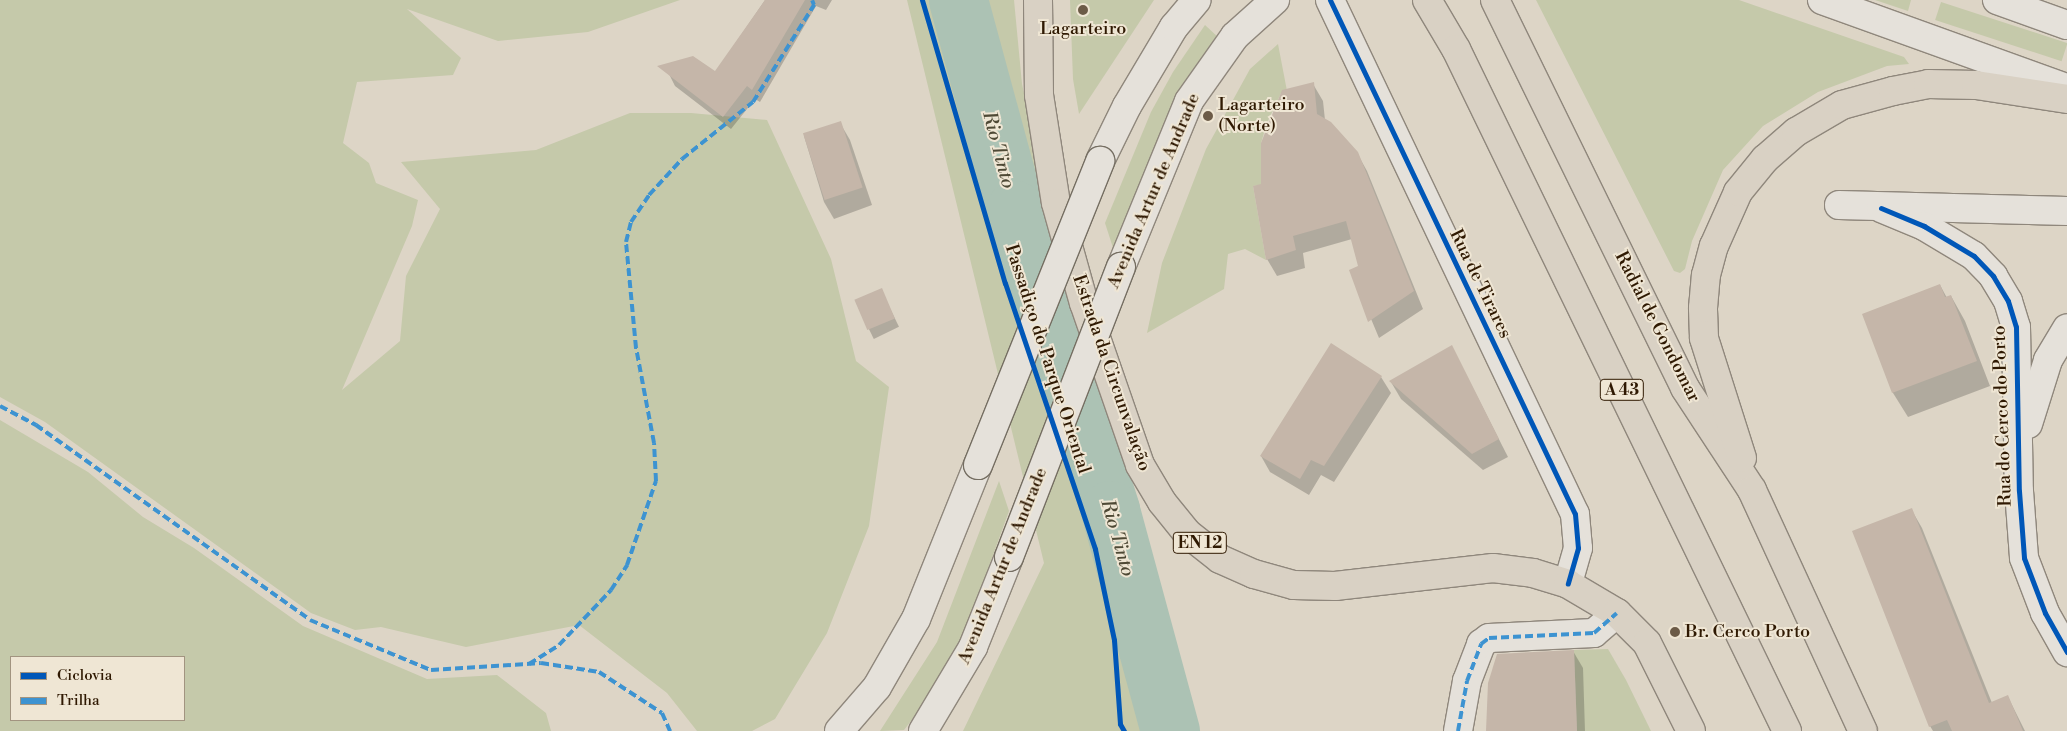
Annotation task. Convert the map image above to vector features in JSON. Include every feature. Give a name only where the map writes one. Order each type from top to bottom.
[{"type":"main road","name":"Estrada da Circunvalação","points":[[1038,0],[1039,95],[1056,203],[1084,303],[1140,465],[1162,502],[1187,533],[1220,559],[1254,574],[1294,585],[1335,586],[1493,568],[1533,573],[1568,584],[1617,614],[1647,643],[1691,731]]},
{"type":"main road","points":[[840,731],[877,687],[916,619],[1100,162],[1127,106],[1174,26],[1197,0]]},
{"type":"main road","name":"Avenida Artur de Andrade","points":[[923,731],[973,647],[1121,267],[1189,101],[1235,36],[1275,0]]},
{"type":"main road","name":"Rua de Tirares","points":[[1330,0],[1575,514],[1578,548],[1568,584]]},
{"type":"main road","name":"A 43","points":[[1427,0],[1456,49],[1787,731]]},
{"type":"main road","points":[[1822,0],[2067,88]]},
{"type":"main road","points":[[1997,0],[2067,25]]},
{"type":"main road","name":"Radial de Gondomar","points":[[1500,9],[1685,388],[1752,490],[1864,731]]},
{"type":"main road","points":[[1752,490],[1704,331],[1706,274],[1738,192],[1766,159],[1796,132],[1842,106],[1893,91],[1928,84],[1976,85],[2067,100]]},
{"type":"main road","points":[[1838,205],[1881,208],[2067,211]]},
{"type":"main road","name":"Rua do Cerco do Porto","points":[[1881,208],[1932,230],[1974,256],[1993,276],[2008,301],[2016,327],[2021,447],[2019,491],[2024,558],[2045,614],[2067,652]]},
{"type":"main road","name":"Rua do Cerco do Porto","points":[[2021,447],[2048,360],[2067,328]]},
{"type":"main road","points":[[1458,731],[1467,681],[1481,644],[1489,638],[1594,633],[1617,614]]},
{"type":"green space","points":[[0,0],[680,0],[588,32],[498,41],[407,9],[461,58],[453,75],[357,82],[343,143],[369,163],[376,183],[418,200],[412,226],[342,390],[400,341],[406,276],[440,209],[401,162],[536,150],[630,113],[691,113],[767,120],[831,259],[856,361],[889,387],[869,526],[827,633],[775,719],[752,731],[697,731],[667,693],[579,625],[466,647],[381,627],[355,630],[311,613],[45,422],[0,397]]},
{"type":"green space","points":[[907,0],[1014,0],[1022,84],[1108,476],[1181,731],[963,731],[1044,563]]},
{"type":"green space","points":[[1070,0],[1154,0],[1079,114],[1073,79]]},
{"type":"green space","points":[[1536,0],[1739,0],[1904,57],[1909,64],[1887,66],[1818,92],[1763,126],[1723,170],[1692,241],[1685,269],[1680,273],[1674,271]]},
{"type":"green space","points":[[1875,0],[1911,0],[1908,11]]},
{"type":"green space","points":[[1941,2],[2067,43],[2062,61],[1935,20]]},
{"type":"green space","points":[[1205,25],[1219,38],[1116,257],[1105,223],[1151,112],[1173,72]]},
{"type":"green space","points":[[1278,44],[1287,91],[1281,93],[1267,123],[1261,143],[1261,185],[1253,186],[1266,260],[1245,249],[1228,254],[1224,289],[1147,333],[1162,263],[1206,149],[1250,69]]},
{"type":"green space","points":[[0,420],[88,472],[143,517],[194,548],[303,626],[427,679],[497,675],[546,713],[551,731],[0,731]]},
{"type":"green space","points":[[999,481],[1009,511],[966,630],[932,694],[904,730],[880,731],[937,642]]},
{"type":"green space","points":[[1608,649],[1626,680],[1651,731],[1577,731],[1574,650]]},
{"type":"building","points":[[765,0],[805,0],[752,90],[747,86],[723,117],[657,66],[693,56],[715,71]]},
{"type":"building","points":[[1314,82],[1317,114],[1331,122],[1358,152],[1414,291],[1368,322],[1349,270],[1358,266],[1346,221],[1293,236],[1296,250],[1266,260],[1253,186],[1261,184],[1261,143],[1282,90]]},
{"type":"building","points":[[841,121],[863,188],[825,200],[803,133]]},
{"type":"building","points":[[1940,284],[1945,297],[1951,295],[1977,361],[1892,393],[1862,314]]},
{"type":"building","points":[[882,288],[895,318],[867,330],[854,300]]},
{"type":"building","points":[[1331,343],[1382,376],[1324,466],[1311,460],[1300,479],[1260,456]]},
{"type":"building","points":[[1452,345],[1499,439],[1472,454],[1389,381]]},
{"type":"building","points":[[1912,508],[1989,703],[2008,695],[2023,731],[1952,731],[1947,720],[1929,727],[1852,531]]},
{"type":"building","points":[[1574,650],[1577,731],[1486,731],[1488,683],[1497,654]]},
{"type":"waterway","name":"Rio Tinto","points":[[958,0],[1015,210],[1110,510],[1170,731]]},
{"type":"marked path","points":[[529,664],[559,645],[611,590],[627,565],[656,481],[654,443],[636,348],[626,242],[631,222],[649,195],[682,159],[753,102],[814,5],[812,0]]},
{"type":"marked path","points":[[0,406],[36,425],[310,620],[431,670],[541,663],[599,672],[662,713],[670,731]]},
{"type":"marked path","points":[[1458,731],[1467,681],[1481,644],[1489,638],[1594,633],[1617,613]]},
{"type":"cycle path","name":"Passadiço do Parque Oriental","points":[[922,0],[1005,283],[1095,549],[1114,640],[1120,724],[1124,731]]},
{"type":"cycle path","points":[[1330,0],[1575,514],[1578,548],[1568,584]]},
{"type":"cycle path","points":[[1881,208],[1924,226],[1974,256],[1993,276],[2008,301],[2016,327],[2019,491],[2024,558],[2045,613],[2067,652]]},
{"type":"place","name":"Lagarteiro","points":[[1083,10]]},
{"type":"place","name":"Lagarteiro (Norte)","points":[[1208,116]]},
{"type":"place","name":"Br. Cerco Porto","points":[[1675,632]]}]
